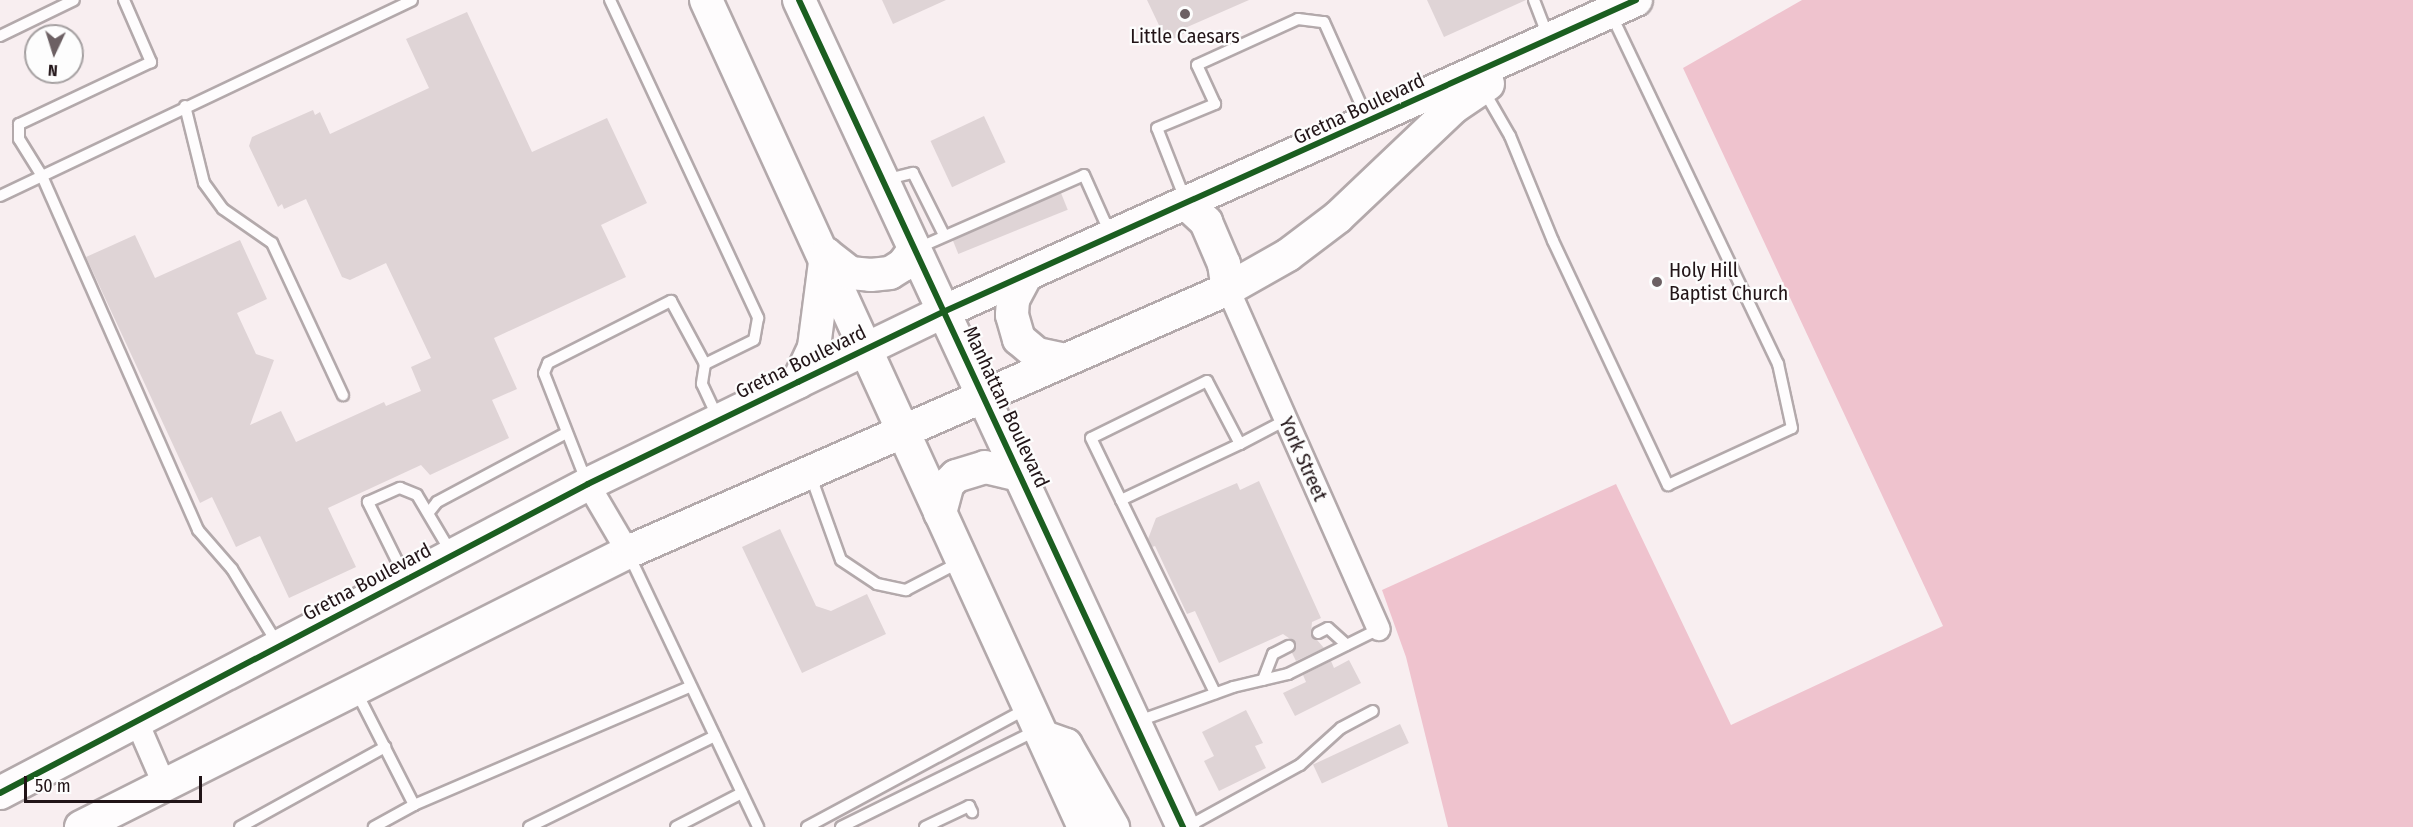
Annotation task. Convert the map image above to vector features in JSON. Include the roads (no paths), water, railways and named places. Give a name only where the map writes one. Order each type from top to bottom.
[{"type":"street","points":[[706,0],[826,254],[902,430],[1084,827]]},
{"type":"street","name":"Manhattan Boulevard","points":[[799,0],[1134,722],[1176,822]]},
{"type":"street","points":[[81,827],[628,552],[1061,359],[1228,289],[1288,255],[1338,217],[1454,108],[1617,4]]},
{"type":"street","name":"Gretna Boulevard","points":[[0,793],[588,484],[943,312],[1024,279],[1369,123],[1550,40],[1617,4]]},
{"type":"street","points":[[1188,205],[1206,222],[1224,264],[1228,289]]},
{"type":"street","points":[[826,254],[850,273],[871,275],[890,273],[903,264],[914,250]]},
{"type":"street","points":[[798,382],[814,346],[826,254]]},
{"type":"street","points":[[1024,279],[1012,300],[1012,315],[1019,339],[1037,354],[1061,359]]},
{"type":"street","name":"York Street","points":[[1228,289],[1379,629]]},
{"type":"street","points":[[940,513],[944,493],[956,476],[985,466],[1020,475]]},
{"type":"street","points":[[588,484],[628,552]]},
{"type":"street","points":[[137,722],[164,784]]},
{"type":"street","points":[[1037,724],[1066,745],[1086,774],[1113,827]]},
{"type":"lane","points":[[0,36],[74,0]]},
{"type":"lane","points":[[124,0],[151,62],[18,124],[19,139],[42,176],[198,530],[232,569],[279,647]]},
{"type":"lane","points":[[0,196],[412,0]]},
{"type":"lane","points":[[610,0],[758,318],[754,340],[705,364]]},
{"type":"lane","points":[[1534,0],[1550,40]]},
{"type":"lane","points":[[1482,88],[1510,136],[1553,241],[1668,485],[1792,428],[1778,364],[1617,4]]},
{"type":"lane","points":[[1188,205],[1157,128],[1215,104],[1197,64],[1298,19],[1324,22],[1369,123]]},
{"type":"lane","points":[[185,106],[204,183],[223,209],[272,243],[343,395]]},
{"type":"lane","points":[[883,181],[913,173],[944,235]]},
{"type":"lane","points":[[914,250],[1084,175],[1112,239]]},
{"type":"lane","points":[[588,484],[544,373],[548,363],[654,307],[671,301],[705,364],[702,384],[719,421]]},
{"type":"lane","points":[[1215,693],[1090,438],[1207,381],[1240,444]]},
{"type":"lane","points":[[1121,500],[1286,420]]},
{"type":"lane","points":[[430,511],[437,502],[566,432]]},
{"type":"lane","points":[[809,471],[841,560],[877,584],[906,590],[962,561]]},
{"type":"lane","points":[[407,580],[368,502],[400,488],[417,495],[430,511],[453,556]]},
{"type":"lane","points":[[628,552],[758,827]]},
{"type":"lane","points":[[1318,633],[1328,628],[1347,645]]},
{"type":"lane","points":[[1134,722],[1215,693],[1288,674],[1379,629]]},
{"type":"lane","points":[[1263,680],[1273,654],[1289,646]]},
{"type":"lane","points":[[374,827],[414,805],[691,686]]},
{"type":"lane","points":[[355,688],[414,805]]},
{"type":"lane","points":[[1176,822],[1300,765],[1341,728],[1373,711]]},
{"type":"lane","points":[[807,827],[1037,724]]},
{"type":"lane","points":[[841,827],[1037,724]]},
{"type":"lane","points":[[529,827],[715,736]]},
{"type":"lane","points":[[240,827],[385,747]]},
{"type":"lane","points":[[676,827],[742,794]]},
{"type":"lane","points":[[928,826],[969,806],[972,812]]},
{"type":"place","name":"Little Caesars","points":[[1185,14]]},
{"type":"place","name":"Holy Hill Baptist Church","points":[[1657,282]]}]
